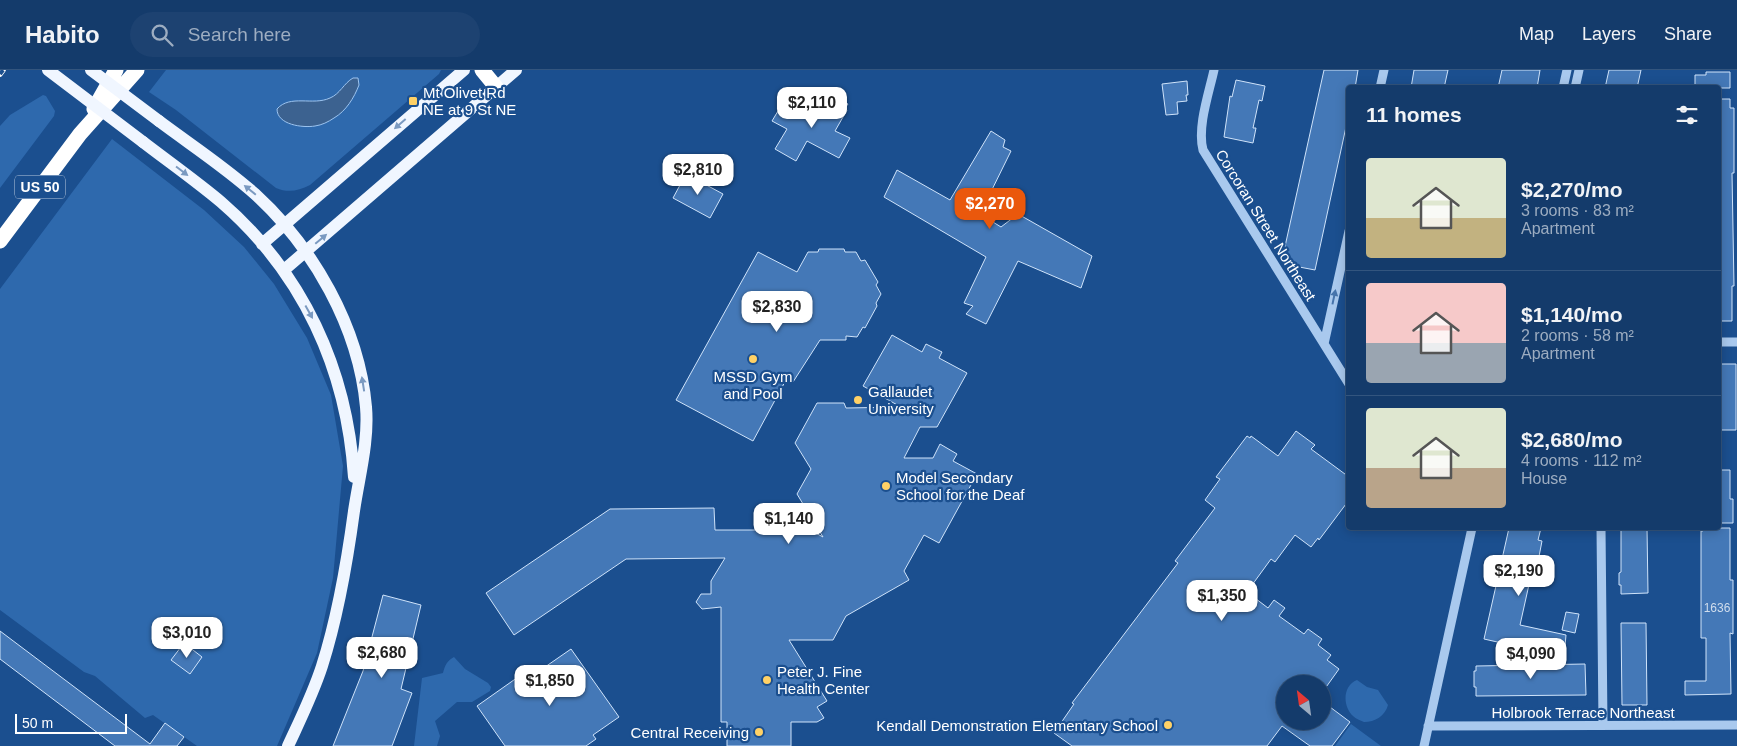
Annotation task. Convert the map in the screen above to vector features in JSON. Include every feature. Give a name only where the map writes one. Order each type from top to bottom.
[{"type":"highway","name":"US 50","points":[[80,134],[116,70]]},
{"type":"highway","name":"US 50","points":[[0,241],[80,134],[137,70]]},
{"type":"highway","points":[[482,70],[496,87]]},
{"type":"main road","points":[[48,70],[221,202],[262,244],[284,270],[320,335],[336,373],[349,428],[356,499]]},
{"type":"main road","points":[[91,70],[253,192],[285,224],[317,268],[342,316],[354,347],[361,375],[366,416],[364,451],[343,582],[322,667],[288,746]]},
{"type":"main road","points":[[262,244],[464,70]]},
{"type":"main road","points":[[284,270],[516,70]]},
{"type":"street","name":"Corcoran Street Northeast","points":[[1214,70],[1202,127],[1201,142],[1203,150],[1346,379]]},
{"type":"street","points":[[1381,85],[1384,70]]},
{"type":"street","points":[[1564,85],[1567,70]]},
{"type":"street","points":[[1576,85],[1579,70]]},
{"type":"street","points":[[1324,344],[1346,244]]},
{"type":"street","points":[[1721,342],[1737,342]]},
{"type":"street","points":[[1424,746],[1472,530]]},
{"type":"street","points":[[1601,530],[1603,726]]},
{"type":"street","name":"Holbrook Terrace Northeast","points":[[1428,726],[1737,725]]},
{"type":"shaded area","points":[[166,70],[441,70],[439,74],[310,185],[289,191],[276,188],[176,110],[149,92]]},
{"type":"shaded area","points":[[353,78],[358,78],[359,85],[352,99],[342,112],[327,122],[315,126],[298,126],[281,119],[278,114],[277,109],[288,102],[316,101],[330,98],[337,94]]},
{"type":"shaded area","points":[[43,95],[46,96],[55,111],[54,116],[0,188],[0,126],[10,115]]},
{"type":"shaded area","points":[[112,139],[204,210],[244,247],[274,284],[307,338],[331,395],[343,466],[333,578],[317,653],[277,746],[197,746],[153,715],[145,718],[95,676],[84,672],[0,610],[0,289]]},
{"type":"shaded area","points":[[454,657],[465,669],[488,683],[491,687],[490,691],[472,702],[457,702],[435,721],[440,736],[437,746],[414,746],[422,678],[443,673],[447,664]]},
{"type":"shaded area","points":[[1357,680],[1367,687],[1378,690],[1388,705],[1385,712],[1376,720],[1364,722],[1349,712],[1346,702],[1347,691],[1349,686]]},
{"type":"shaded area","points":[[1351,724],[1381,746],[1335,746]]},
{"type":"building","points":[[1324,70],[1358,70],[1356,85],[1346,85],[1346,127],[1315,270],[1294,266],[1284,251]]},
{"type":"building","points":[[1414,70],[1448,70],[1445,85],[1412,85]]},
{"type":"building","points":[[1502,70],[1540,70],[1538,85],[1499,85]]},
{"type":"building","points":[[1609,70],[1641,70],[1638,85],[1606,85]]},
{"type":"building","points":[[1706,72],[1730,72],[1730,88],[1721,88],[1721,85],[1695,85],[1695,75],[1706,75]]},
{"type":"building","points":[[1236,80],[1265,86],[1262,101],[1259,100],[1253,128],[1256,128],[1253,143],[1224,137],[1230,96],[1232,97]]},
{"type":"building","points":[[1187,81],[1187,101],[1177,102],[1178,114],[1166,115],[1162,84]]},
{"type":"building","points":[[832,95],[848,104],[845,108],[847,110],[835,131],[850,138],[839,158],[807,141],[796,161],[775,149],[787,129],[772,121],[784,101],[815,119],[827,99],[829,100]]},
{"type":"building","points":[[1721,99],[1730,99],[1730,108],[1734,108],[1734,173],[1732,173],[1734,286],[1732,286],[1732,321],[1721,321]]},
{"type":"building","points":[[991,131],[1005,140],[1003,147],[1011,151],[980,214],[1001,227],[1018,214],[1092,256],[1081,288],[1018,261],[986,324],[966,314],[973,306],[964,303],[986,257],[884,197],[897,170],[950,200]]},
{"type":"building","points":[[686,174],[723,194],[710,218],[673,198]]},
{"type":"building","name":"MSSD Gym and Pool","points":[[819,249],[844,249],[845,252],[856,252],[861,261],[865,260],[878,282],[876,285],[881,294],[876,303],[877,306],[865,328],[863,327],[857,337],[846,336],[846,340],[820,340],[793,382],[787,378],[753,441],[676,400],[758,252],[797,272],[808,252],[818,252]]},
{"type":"building","name":"Model Secondary School for the Deaf","points":[[892,335],[922,352],[926,344],[942,352],[939,358],[967,373],[937,427],[920,427],[904,458],[933,458],[940,444],[957,454],[953,461],[977,474],[939,543],[924,535],[904,571],[909,580],[846,616],[833,640],[789,640],[827,701],[817,707],[824,718],[817,722],[791,722],[791,746],[727,746],[727,722],[721,722],[721,607],[702,609],[696,602],[701,594],[711,594],[711,581],[725,558],[626,559],[514,635],[486,593],[610,509],[714,508],[715,530],[759,530],[771,509],[823,537],[797,494],[811,469],[795,443],[817,403],[844,403],[846,408],[901,407],[863,386]]},
{"type":"building","points":[[1721,364],[1736,364],[1736,430],[1721,430]]},
{"type":"building","points":[[1296,431],[1315,445],[1311,449],[1346,475],[1346,504],[1319,540],[1318,538],[1311,547],[1295,535],[1275,562],[1271,559],[1247,592],[1268,608],[1274,600],[1285,608],[1279,616],[1304,634],[1308,629],[1322,639],[1318,645],[1331,655],[1327,660],[1339,669],[1331,680],[1331,675],[1276,675],[1276,730],[1279,730],[1267,746],[1072,746],[1054,733],[1074,704],[1072,703],[1178,563],[1175,561],[1215,508],[1205,500],[1220,479],[1216,477],[1247,436],[1250,438],[1251,436],[1278,456]]},
{"type":"building","points":[[1721,470],[1730,470],[1730,499],[1733,499],[1733,523],[1721,523]]},
{"type":"building","points":[[1730,528],[1730,580],[1733,580],[1733,634],[1730,633],[1731,694],[1685,695],[1685,681],[1706,681],[1706,638],[1701,638],[1701,531]]},
{"type":"building","points":[[1509,530],[1540,530],[1538,540],[1542,541],[1536,572],[1532,571],[1520,625],[1566,635],[1564,657],[1484,639]]},
{"type":"building","points":[[1621,530],[1647,530],[1648,593],[1621,594],[1619,573],[1621,572]]},
{"type":"building","points":[[383,595],[421,605],[401,689],[412,693],[392,746],[333,746],[363,671]]},
{"type":"building","points":[[1566,612],[1579,614],[1575,633],[1562,630]]},
{"type":"building","points":[[1621,623],[1646,623],[1647,705],[1622,705]]},
{"type":"building","points":[[0,631],[150,744],[165,723],[184,737],[177,746],[115,746],[0,659]]},
{"type":"building","points":[[184,643],[202,657],[190,674],[171,660]]},
{"type":"building","points":[[571,649],[619,717],[593,735],[596,739],[586,746],[505,746],[477,706],[528,670],[532,676]]},
{"type":"building","points":[[1585,664],[1586,695],[1476,696],[1474,671],[1476,671],[1476,666]]},
{"type":"building","points":[[1331,708],[1350,722],[1332,746],[1310,746],[1288,730],[1331,730]]},
{"type":"railway","points":[[0,74],[3,70]]},
{"type":"place","name":"Mt Olivet Rd NE at 9 St NE","points":[[413,101]]},
{"type":"place","name":"MSSD Gym and Pool","points":[[753,359]]},
{"type":"place","name":"Gallaudet University","points":[[858,400]]},
{"type":"place","name":"Model Secondary School for the Deaf","points":[[886,486]]},
{"type":"place","name":"Peter J. Fine Health Center","points":[[767,680]]},
{"type":"place","name":"Kendall Demonstration Elementary School","points":[[1168,725]]},
{"type":"place","name":"Central Receiving","points":[[759,732]]}]
